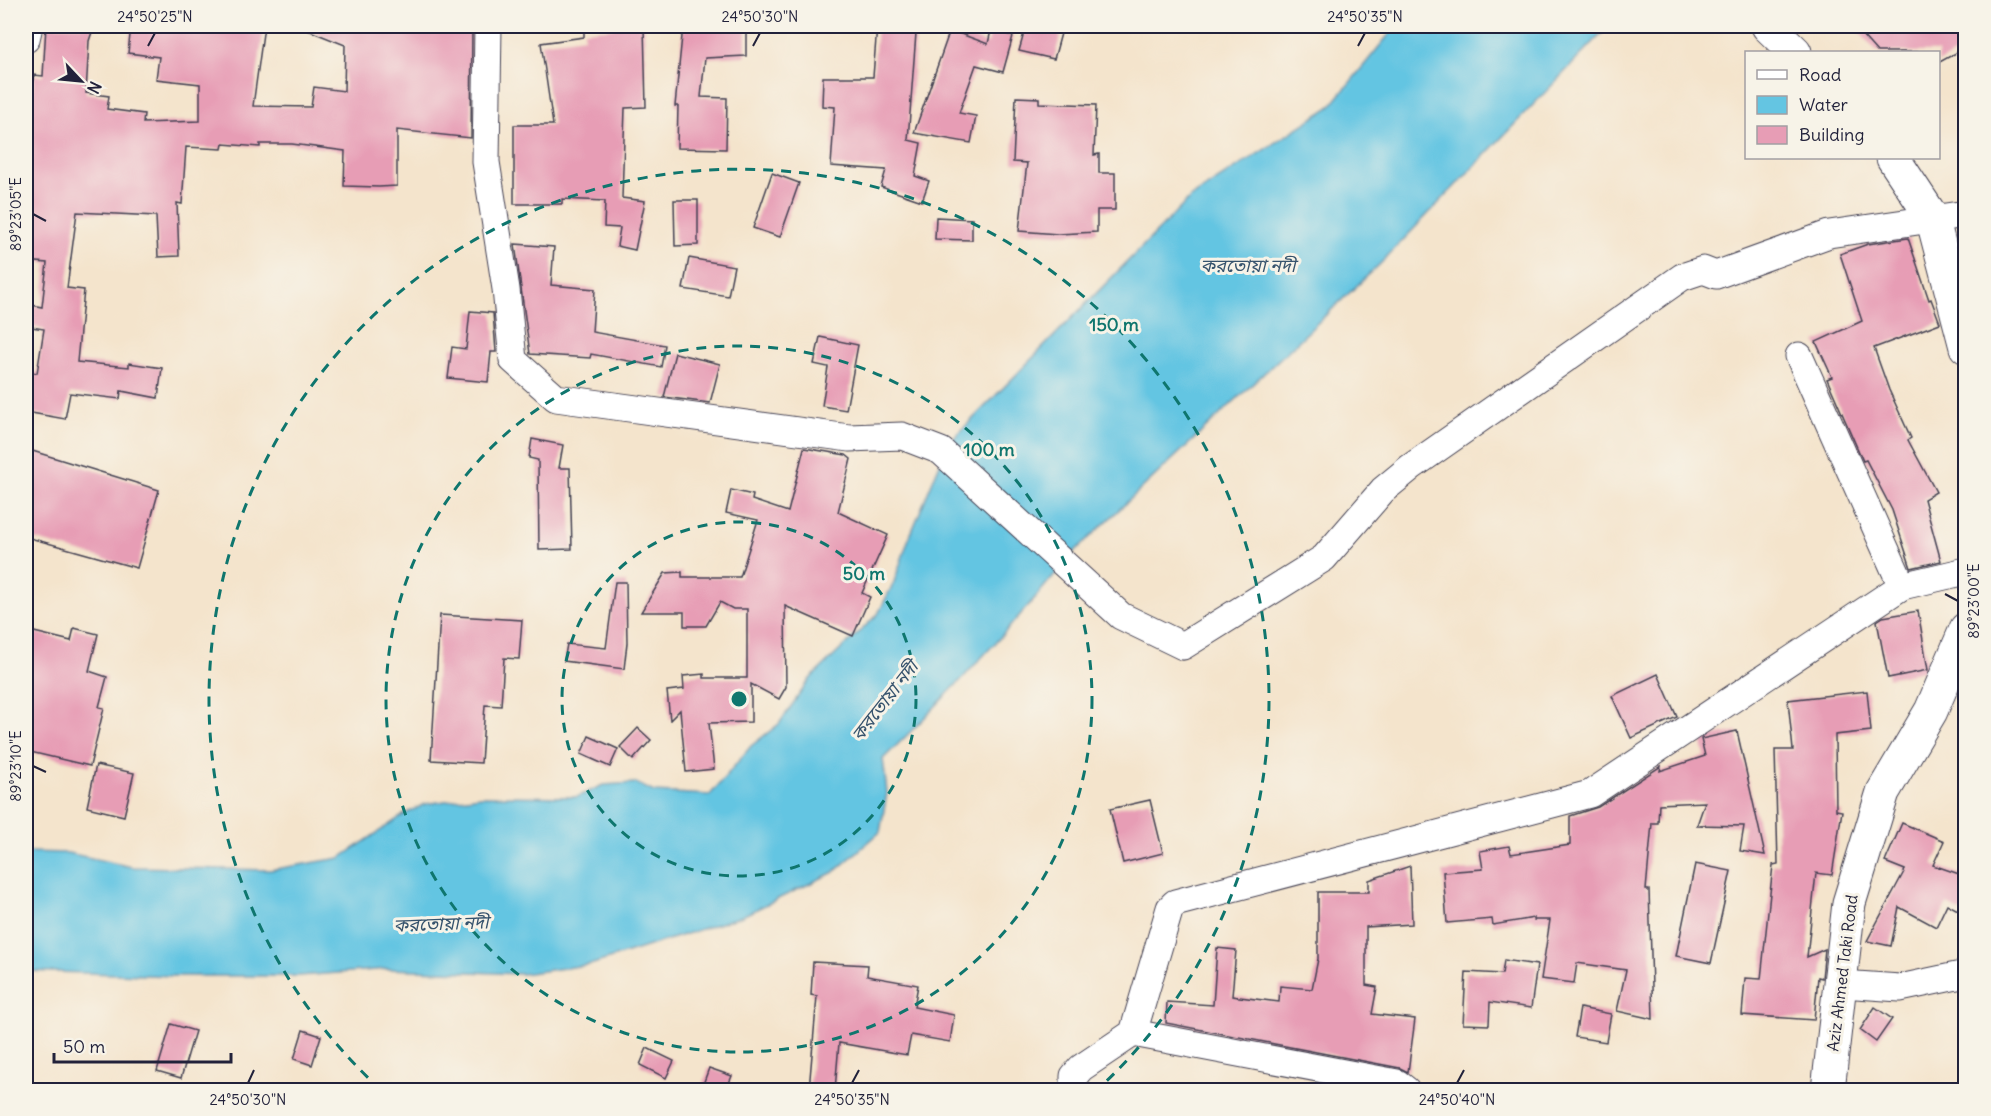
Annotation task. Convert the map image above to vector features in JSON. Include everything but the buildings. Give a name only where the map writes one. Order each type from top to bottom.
[{"type":"street","points":[[26,39],[29,26]]},
{"type":"street","points":[[488,26],[486,162],[506,289],[513,360],[556,399],[849,438],[902,435],[941,451],[1121,616],[1184,646],[1324,558],[1383,490],[1411,467],[1682,277],[1703,270],[1716,275],[1829,234],[1932,217],[1965,214]]},
{"type":"street","points":[[1768,26],[1794,51]]},
{"type":"street","points":[[1894,159],[1932,217],[1965,347]]},
{"type":"street","points":[[1799,356],[1902,586]]},
{"type":"street","points":[[1074,1090],[1074,1076],[1081,1068],[1133,1033],[1170,908],[1174,903],[1590,794],[1902,586],[1965,571]]},
{"type":"street","name":"Aziz Ahmed Taki Road","points":[[1828,1090],[1842,984],[1849,903],[1883,792],[1931,711],[1965,629]]},
{"type":"street","points":[[1842,984],[1900,988],[1965,974]]},
{"type":"street","points":[[1133,1033],[1397,1083],[1406,1090]]},
{"type":"water","name":"করতোয়া নদী","points":[[1396,26],[1609,26],[1380,264],[1071,555],[980,660],[883,759],[887,793],[880,832],[834,872],[742,916],[593,964],[522,974],[388,969],[299,976],[176,976],[26,971],[26,852],[68,853],[132,867],[270,870],[340,858],[405,814],[425,804],[480,796],[577,797],[603,785],[636,783],[654,792],[710,795],[751,746],[779,724],[810,679],[878,614],[894,582],[908,541],[948,444],[1191,197],[1330,107]]}]
